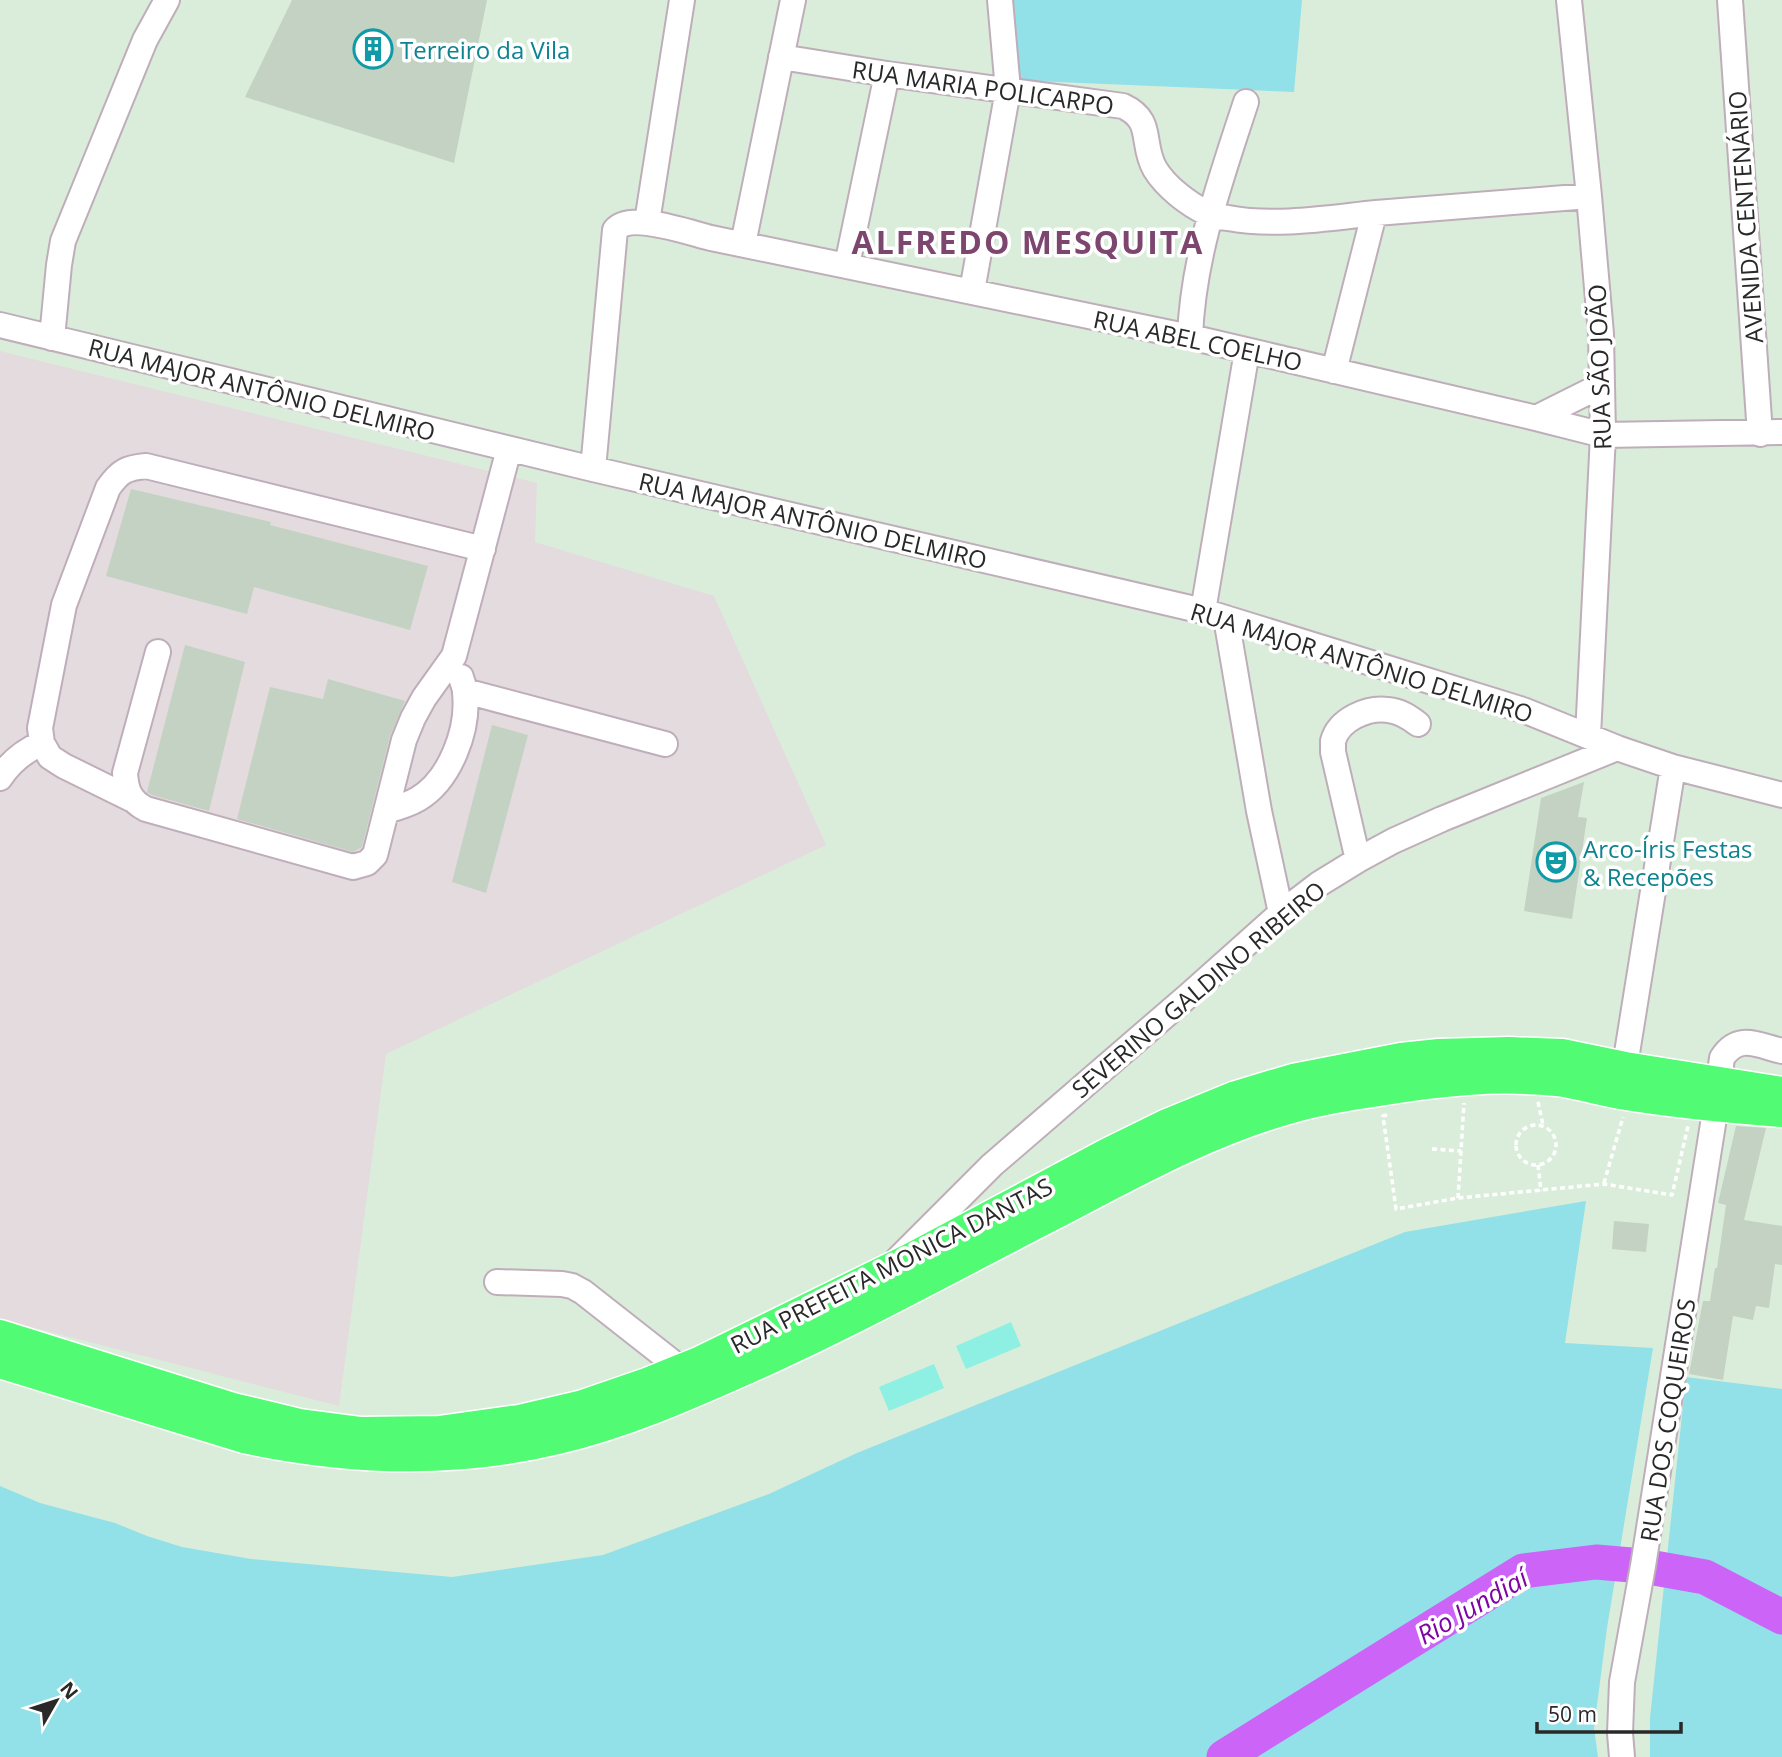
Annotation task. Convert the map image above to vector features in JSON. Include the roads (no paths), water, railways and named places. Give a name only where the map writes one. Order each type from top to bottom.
[{"type":"main road","name":"RUA PREFEITA MONICA DANTAS","points":[[0,1335],[233,1408],[300,1424],[361,1432],[439,1432],[519,1420],[583,1405],[681,1369],[757,1334],[894,1282],[1240,1125],[1298,1106],[1432,1082],[1488,1078],[1558,1082],[1782,1112]]},
{"type":"main road","name":"RUA PREFEITA MONICA DANTAS","points":[[1708,1103],[1782,1093]]},
{"type":"main road","name":"RUA PREFEITA MONICA DANTAS","points":[[0,1363],[244,1438],[368,1456],[447,1455],[555,1440],[617,1423],[673,1402],[807,1342],[894,1282]]},
{"type":"street","points":[[52,338],[63,241],[145,40],[167,0]]},
{"type":"street","points":[[647,222],[682,0]]},
{"type":"street","points":[[743,244],[793,0]]},
{"type":"street","points":[[971,291],[1009,90],[1000,0]]},
{"type":"street","name":"RUA SÃO JOÃO","points":[[1569,0],[1601,334],[1603,435],[1588,736]]},
{"type":"street","name":"AVENIDA CENTENÁRIO","points":[[1730,0],[1771,433]]},
{"type":"street","name":"RUA MARIA POLICARPO","points":[[781,57],[887,74],[1116,104],[1133,111],[1141,120],[1150,159],[1159,174],[1185,200],[1209,215]]},
{"type":"street","points":[[847,265],[887,74]]},
{"type":"street","points":[[1190,338],[1193,300],[1209,215],[1246,102]]},
{"type":"street","points":[[1209,215],[1263,222],[1589,195]]},
{"type":"street","points":[[1334,371],[1374,214]]},
{"type":"street","name":"RUA ABEL COELHO","points":[[593,469],[615,230],[624,224],[647,222],[1190,338],[1603,435],[1771,433]]},
{"type":"street","name":"RUA MAJOR ANTÔNIO DELMIRO","points":[[0,325],[509,449],[1215,615],[1523,710],[1617,748],[1673,767],[1782,795]]},
{"type":"street","points":[[1247,351],[1215,615],[1281,913]]},
{"type":"street","points":[[1536,418],[1602,385]]},
{"type":"street","points":[[483,549],[146,466],[130,468],[117,475],[108,488],[64,605],[40,728],[42,743],[50,757],[64,766],[146,809],[353,867],[367,863],[375,855],[412,718],[454,656],[483,549],[509,449]]},
{"type":"street","points":[[131,799],[125,773],[158,652]]},
{"type":"street","points":[[386,811],[418,799],[433,788],[445,771],[461,733],[465,713],[465,691],[454,656]]},
{"type":"street","points":[[465,691],[665,744]]},
{"type":"street","points":[[1358,860],[1333,752],[1333,741],[1347,722],[1372,710],[1387,709],[1402,713],[1418,724]]},
{"type":"street","points":[[0,778],[23,752],[42,743]]},
{"type":"street","name":"SEVERINO GALDINO RIBEIRO","points":[[894,1282],[992,1165],[1281,913],[1319,884],[1393,841],[1617,748]]},
{"type":"street","points":[[1624,1090],[1673,767]]},
{"type":"street","name":"RUA DOS COQUEIROS","points":[[1622,1757],[1620,1698],[1624,1665],[1650,1526],[1708,1103],[1727,1049],[1745,1042],[1782,1051]]},
{"type":"street","points":[[498,1282],[572,1286],[681,1369]]},
{"type":"waterway","name":"Rio Jundiaí","points":[[1224,1757],[1523,1571],[1596,1562],[1643,1566],[1705,1577],[1782,1617]]},
{"type":"place","name":"Terreiro da Vila","points":[[373,49]]},
{"type":"place","name":"Arco-Íris Festas & Recepões","points":[[1556,862]]},
{"type":"district","name":"ALFREDO MESQUITA","points":[[1028,241]]}]
